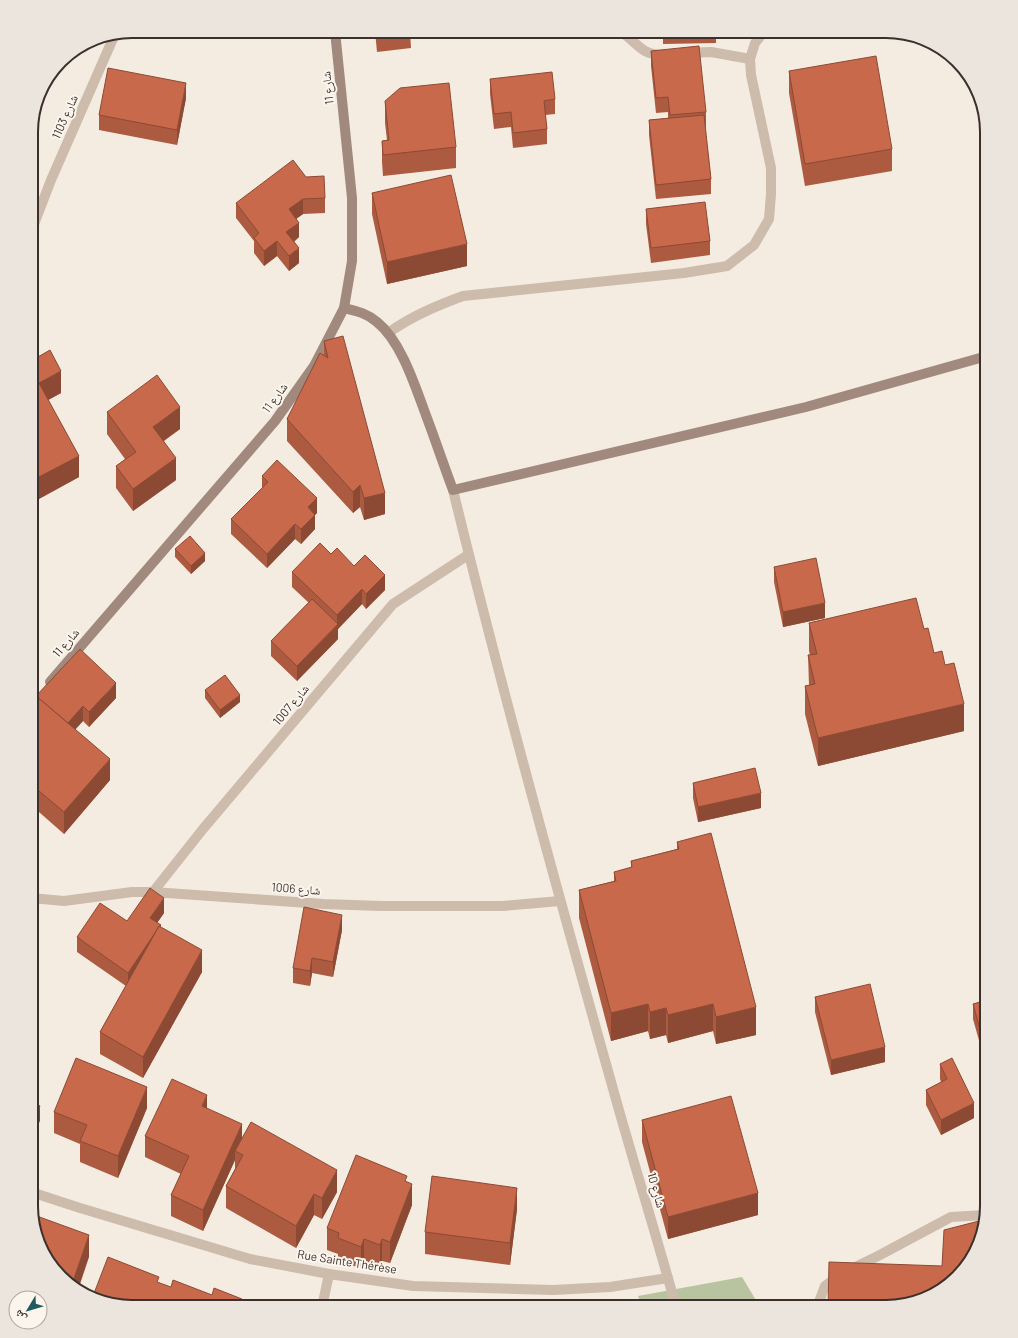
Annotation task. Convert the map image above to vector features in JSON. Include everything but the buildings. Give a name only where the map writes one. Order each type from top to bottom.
[{"type":"street","name":"شارع 11","points":[[41,692],[275,421],[314,366],[344,308],[352,261],[352,198],[336,38]]},
{"type":"street","points":[[627,38],[638,48],[655,55],[711,52],[750,58]]},
{"type":"street","points":[[388,333],[405,320],[433,307],[463,296],[684,273],[727,266],[738,258],[754,245],[769,219],[771,168],[752,81],[750,58],[755,43],[759,38]]},
{"type":"street","name":"شارع 1103","points":[[38,214],[51,180],[112,40]]},
{"type":"street","points":[[344,308],[368,315],[378,322],[388,333],[402,356],[416,387],[453,490],[806,407],[980,358]]},
{"type":"street","name":"شارع 10","points":[[453,490],[468,555],[560,901],[674,1300]]},
{"type":"street","name":"شارع 1007","points":[[153,892],[203,829],[393,604],[468,555]]},
{"type":"street","name":"شارع 1006","points":[[38,898],[64,900],[132,892],[153,892],[323,904],[381,906],[503,906],[560,901]]},
{"type":"street","name":"Rue Sainte Thérèse","points":[[38,1194],[250,1259],[329,1274],[413,1286],[553,1290],[610,1287],[668,1278]]},
{"type":"street","points":[[820,1300],[825,1286],[841,1274],[951,1217],[979,1215]]},
{"type":"street","points":[[323,1300],[329,1274]]},
{"type":"green space","points":[[742,1277],[756,1300],[639,1300],[638,1296]]}]
